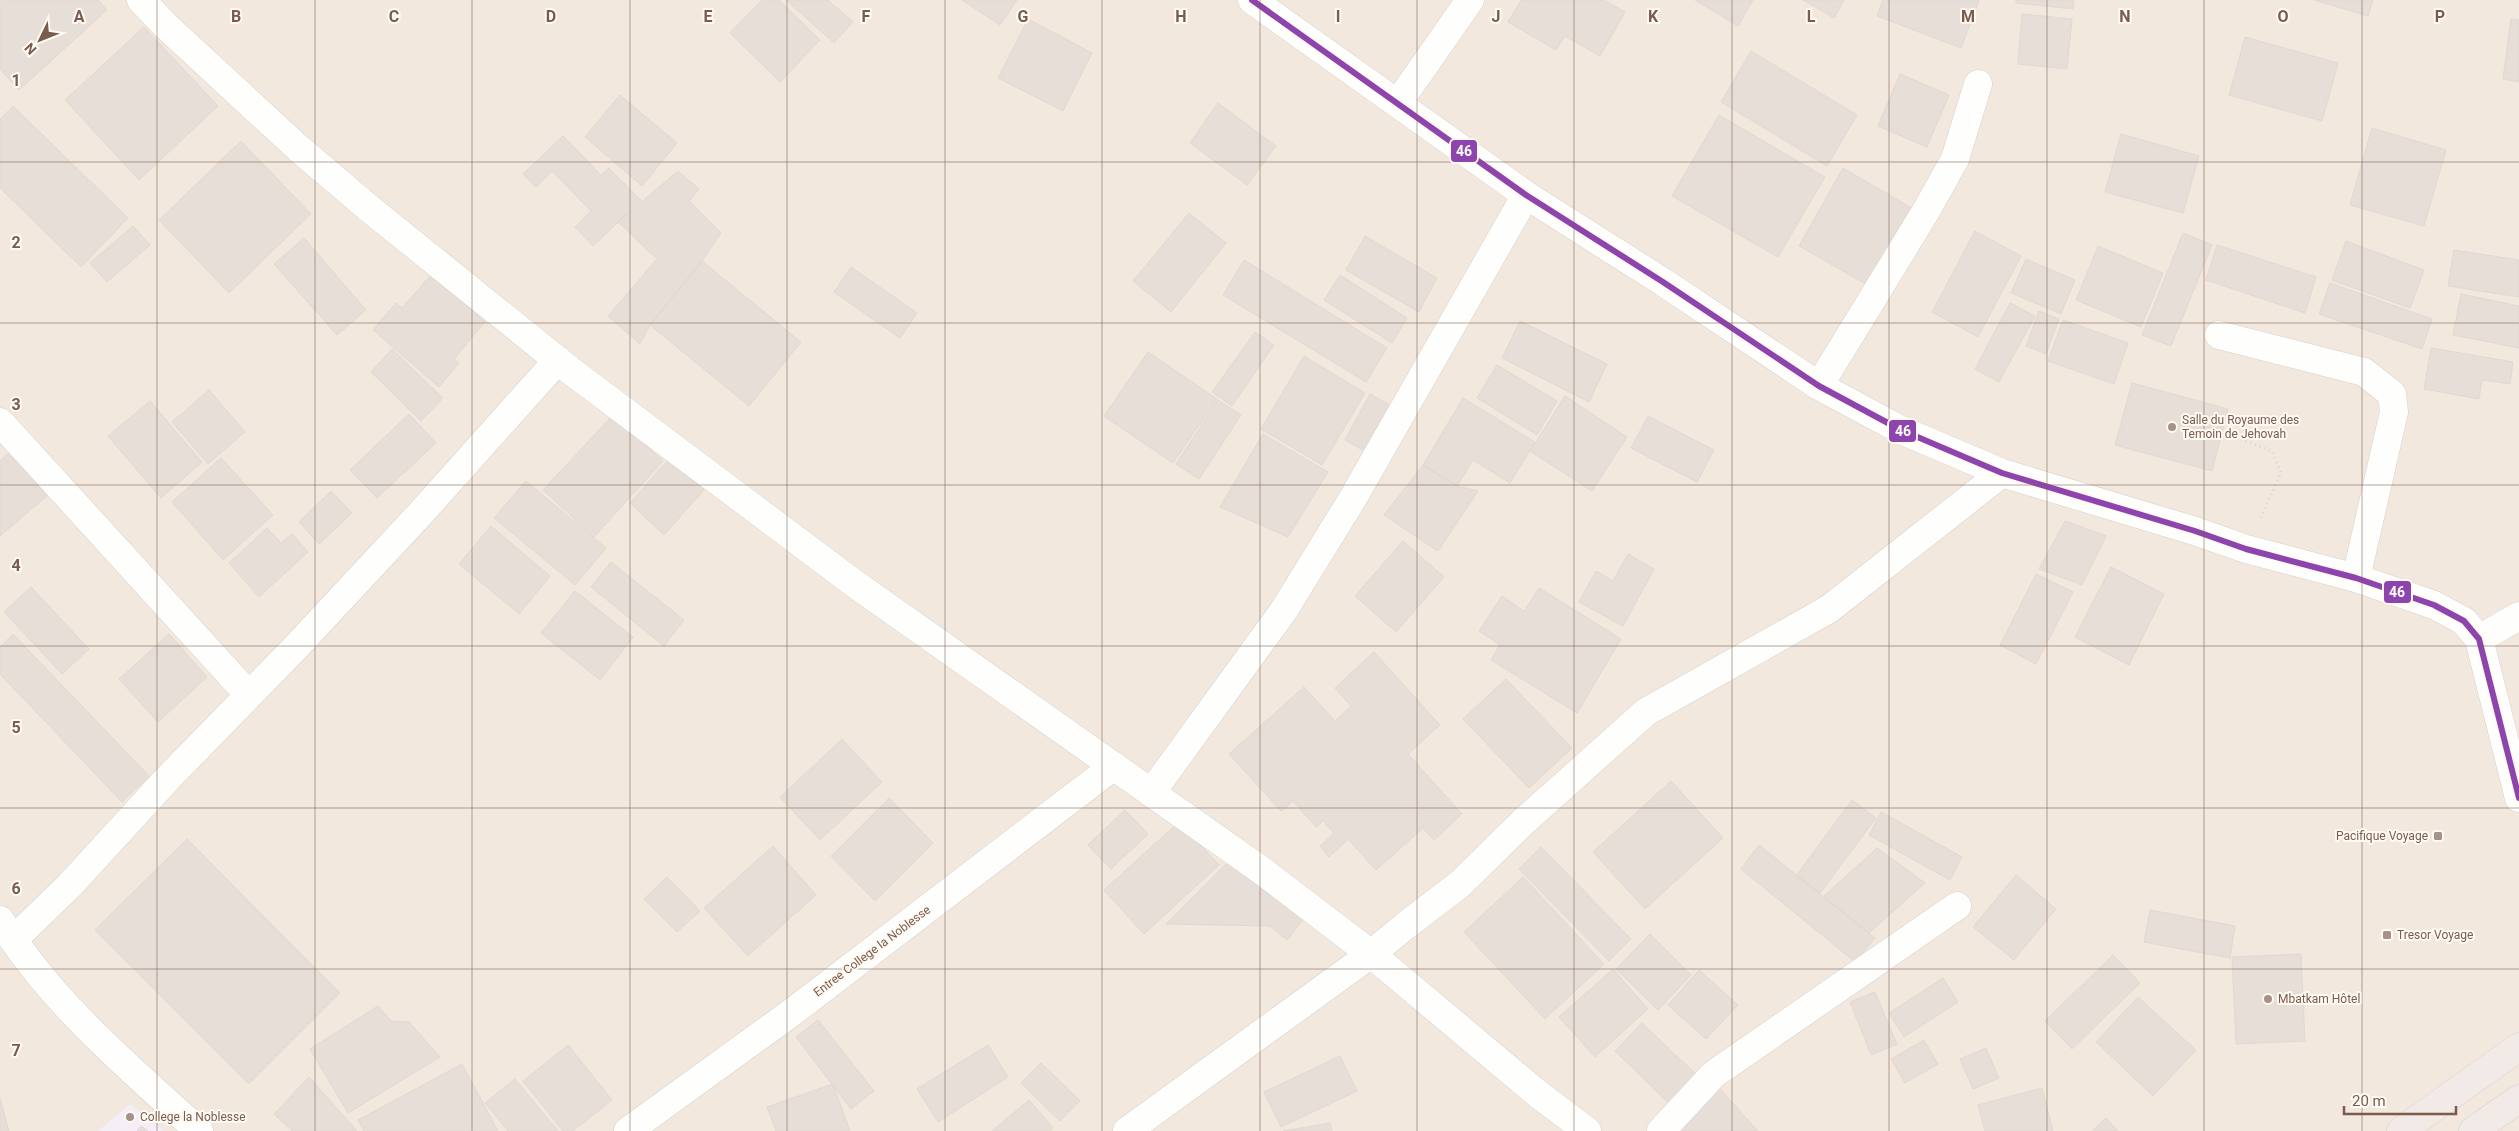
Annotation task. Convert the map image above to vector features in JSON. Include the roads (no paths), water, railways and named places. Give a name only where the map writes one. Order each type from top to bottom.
[{"type":"highway","points":[[2401,1131],[2519,1047]]},
{"type":"highway","points":[[2473,1131],[2519,1099]]},
{"type":"street","points":[[141,0],[227,83],[334,179],[558,360],[696,467],[855,584],[1261,870],[1371,954],[1538,1094],[1587,1131]]},
{"type":"street","points":[[1252,0],[1526,194],[1819,386],[1901,430],[2002,472],[2195,531],[2246,549],[2356,578],[2434,606],[2464,621],[2479,639],[2519,798]]},
{"type":"street","points":[[1398,102],[1470,0]]},
{"type":"street","points":[[1819,386],[1926,211],[1955,159],[1978,84]]},
{"type":"street","points":[[1151,793],[1284,610],[1353,498],[1526,194]]},
{"type":"street","points":[[2219,335],[2364,372],[2392,394],[2394,412],[2356,578]]},
{"type":"street","points":[[199,1131],[108,1049],[50,989],[6,930],[69,886],[169,777],[420,514],[558,360]]},
{"type":"street","points":[[0,422],[249,695]]},
{"type":"street","points":[[1127,1131],[1371,954],[1460,884],[1523,822],[1646,712],[1829,609],[2002,472]]},
{"type":"street","points":[[2479,639],[2519,616]]},
{"type":"street","name":"Entree College la Noblesse","points":[[628,1131],[791,1013],[1114,766]]},
{"type":"street","points":[[1661,1131],[1714,1074],[1957,906]]},
{"type":"place","name":"Salle du Royaume des Temoin de Jehovah","points":[[2172,427]]},
{"type":"place","name":"Pacifique Voyage","points":[[2438,836]]},
{"type":"place","name":"Tresor Voyage","points":[[2387,935]]},
{"type":"place","name":"Mbatkam Hôtel","points":[[2268,999]]},
{"type":"place","name":"College la Noblesse","points":[[130,1117]]}]
